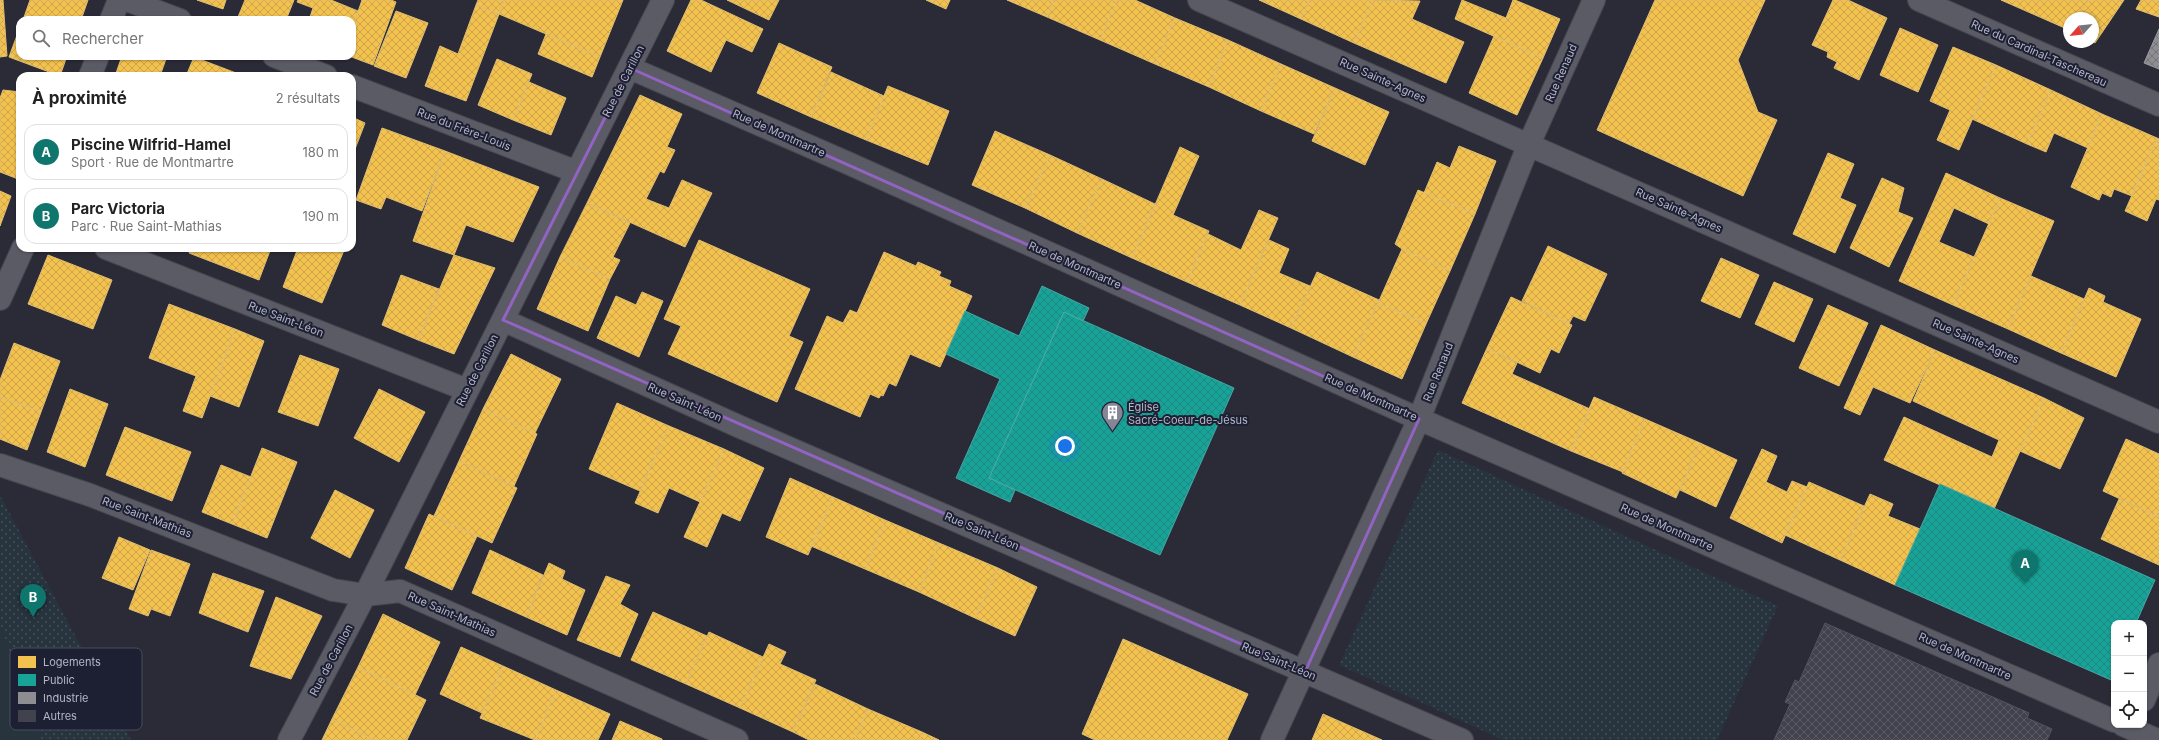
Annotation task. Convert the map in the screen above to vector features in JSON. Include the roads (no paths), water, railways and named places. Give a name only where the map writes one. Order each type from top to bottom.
[{"type":"street","points":[[113,16],[119,0]]},
{"type":"street","points":[[127,0],[169,16]]},
{"type":"street","name":"Rue de Carillon","points":[[289,740],[365,595],[663,0]]},
{"type":"street","name":"Rue Sainte-Agnes","points":[[1199,0],[2159,422]]},
{"type":"street","name":"Rue Renaud","points":[[1272,740],[1419,419],[1529,144],[1594,0]]},
{"type":"street","name":"Rue du Cardinal-Taschereau","points":[[1919,0],[2159,105]]},
{"type":"street","points":[[92,72],[96,60]]},
{"type":"street","points":[[284,60],[316,72]]},
{"type":"street","name":"Rue de Montmartre","points":[[630,68],[850,164],[1419,419],[2111,721]]},
{"type":"street","name":"Rue du Frère-Louis","points":[[356,88],[577,172]]},
{"type":"street","points":[[0,299],[20,252]]},
{"type":"street","name":"Rue Saint-Léon","points":[[116,252],[467,390]]},
{"type":"street","name":"Rue Saint-Léon","points":[[503,320],[738,426],[1462,740]]},
{"type":"street","name":"Rue Saint-Mathias","points":[[0,465],[90,495],[332,590],[365,595],[400,591],[737,740]]},
{"type":"street","points":[[2147,693],[2159,664]]},
{"type":"street","name":"Rue de Montmartre","points":[[2126,728],[2157,740]]},
{"type":"place","name":"Église Sacré-Coeur-de-Jésus","points":[[1112,432]]},
{"type":"place","name":"Piscine Wilfrid-Hamel","points":[[2025,583]]},
{"type":"place","name":"Parc Victoria","points":[[33,617]]}]
